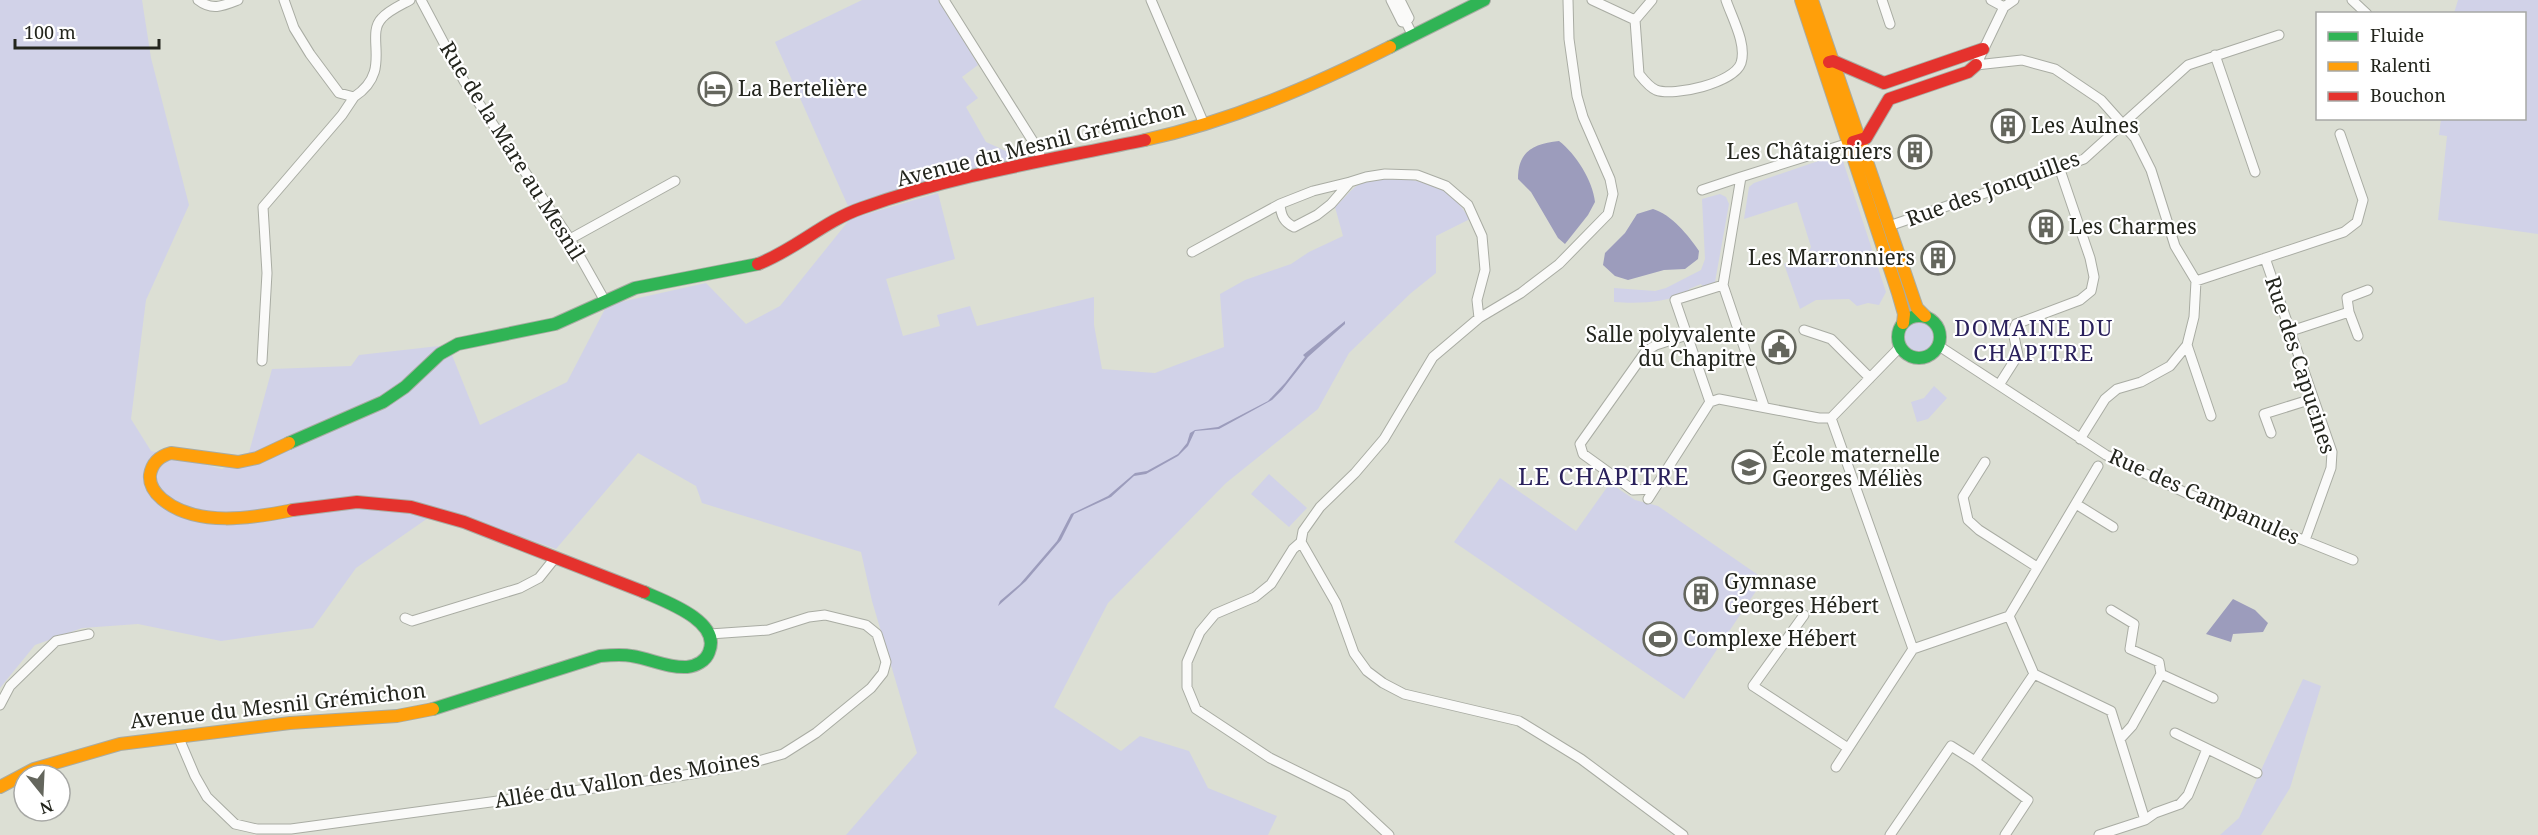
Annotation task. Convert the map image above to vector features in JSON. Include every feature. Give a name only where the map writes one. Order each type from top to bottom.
[{"type":"street","points":[[198,0],[206,6],[215,8],[238,0]]},
{"type":"street","points":[[284,0],[294,28],[310,54],[339,93],[354,97]]},
{"type":"street","points":[[262,361],[267,273],[263,207],[334,124],[354,97],[363,91],[372,80],[376,65],[378,26],[381,18],[410,0]]},
{"type":"street","name":"Rue de la Mare au Mesnil","points":[[421,0],[464,81],[570,239],[605,301]]},
{"type":"street","points":[[944,0],[1039,151],[1041,161]]},
{"type":"street","points":[[1151,0],[1204,124]]},
{"type":"street","points":[[1391,0],[1402,22],[1406,22],[1413,36]]},
{"type":"street","points":[[1400,0],[1409,18],[1406,22]]},
{"type":"street","name":"Avenue du Mesnil Grémichon","points":[[1,784],[34,769],[78,754],[120,744],[290,723],[397,716],[431,710],[600,656],[627,654],[687,667],[701,663],[710,653],[710,634],[701,620],[679,608],[475,526],[396,504],[355,501],[326,504],[258,518],[197,516],[177,509],[160,499],[151,479],[153,464],[159,457],[171,452],[190,454],[220,463],[244,462],[268,454],[312,432],[362,413],[392,398],[435,357],[452,345],[560,323],[629,290],[662,281],[756,265],[846,214],[996,170],[1161,136],[1204,124],[1274,100],[1336,75],[1484,0]]},
{"type":"street","points":[[1389,835],[1347,796],[1270,758],[1196,709],[1187,687],[1187,662],[1200,632],[1215,614],[1255,597],[1270,584],[1293,549],[1301,542],[1304,531],[1320,507],[1355,473],[1384,439],[1433,357],[1479,318],[1521,293],[1559,264],[1608,214],[1613,194],[1610,179],[1583,117],[1577,96],[1569,39],[1568,0]]},
{"type":"street","points":[[1592,0],[1635,20]]},
{"type":"street","points":[[1652,0],[1635,20],[1639,74],[1655,90],[1677,93],[1729,76],[1740,63],[1743,49],[1726,0]]},
{"type":"street","points":[[1801,0],[1889,226],[1917,308],[1937,324],[1941,338],[1939,345],[1935,352],[1920,359],[1905,354],[1900,347],[1898,336],[1904,314],[1855,142]]},
{"type":"street","points":[[1812,0],[1827,62]]},
{"type":"street","points":[[1882,0],[1890,24]]},
{"type":"street","points":[[1991,0],[2004,7]]},
{"type":"street","points":[[1702,190],[1866,138],[1889,99],[1968,72],[1976,65],[2004,7],[2014,0]]},
{"type":"street","points":[[2352,0],[2365,12]]},
{"type":"street","name":"Rue des Jonquilles","points":[[1889,226],[2084,159],[2188,65],[2279,35]]},
{"type":"street","points":[[1827,62],[1884,83],[1983,49]]},
{"type":"street","points":[[2215,56],[2255,172]]},
{"type":"street","points":[[1976,65],[2022,60],[2055,69],[2101,100],[2134,138],[2151,170],[2175,246],[2196,281],[2194,317],[2187,345],[2170,366],[2141,382],[2117,389],[2105,399],[2080,439]]},
{"type":"street","points":[[1884,83],[1889,99]]},
{"type":"street","points":[[2196,281],[2344,232],[2357,222],[2363,200],[2340,134]]},
{"type":"street","points":[[1999,385],[2018,355],[2013,332],[2016,324],[2080,300],[2091,291],[2094,277],[2090,258],[2059,167]]},
{"type":"street","points":[[1192,252],[1280,204],[1313,190],[1385,174],[1417,175],[1446,186],[1468,205],[1482,236],[1485,270],[1477,300],[1479,318]]},
{"type":"street","points":[[1741,177],[1723,285],[1764,406]]},
{"type":"street","points":[[570,239],[675,181]]},
{"type":"street","points":[[1280,204],[1281,215],[1287,223],[1294,227],[1301,226],[1331,204],[1350,182]]},
{"type":"street","name":"Rue des Capucines","points":[[2265,258],[2332,452],[2331,468],[2304,540]]},
{"type":"street","points":[[1710,402],[1675,300],[1723,285]]},
{"type":"street","points":[[2358,336],[2349,312],[2347,298],[2367,290]]},
{"type":"street","points":[[2291,331],[2349,312]]},
{"type":"street","points":[[1903,323],[1909,318],[1925,316]]},
{"type":"street","points":[[1804,330],[1831,339],[1870,378]]},
{"type":"street","points":[[1654,489],[1633,490],[1583,454],[1580,444],[1646,351],[1656,345],[1687,335]]},
{"type":"street","name":"Rue des Campanules","points":[[1939,345],[2106,455],[2186,493],[2353,560]]},
{"type":"street","points":[[2187,345],[2211,416]]},
{"type":"street","points":[[1648,499],[1710,402],[1719,399],[1819,418],[1831,418],[1900,347]]},
{"type":"street","points":[[2271,433],[2265,414],[2312,399]]},
{"type":"street","points":[[1831,418],[1913,649]]},
{"type":"street","points":[[1984,462],[1963,497],[1968,520],[1979,530],[2037,567]]},
{"type":"street","points":[[1836,767],[1913,649],[2008,616],[2098,466]]},
{"type":"street","points":[[2076,504],[2113,527]]},
{"type":"street","points":[[1301,542],[1336,603],[1354,653],[1367,671],[1404,694],[1519,721],[1581,759],[1683,835]]},
{"type":"street","points":[[405,618],[412,621],[520,588],[539,578],[555,558]]},
{"type":"street","points":[[2111,610],[2134,624],[2130,649],[2159,662],[2161,674],[2132,726],[2120,739]]},
{"type":"street","name":"Allée du Vallon des Moines","points":[[235,824],[257,829],[291,829],[661,779],[744,765],[783,754],[816,734],[871,688],[883,673],[886,662],[877,634],[866,625],[825,615],[809,617],[768,630],[710,634]]},
{"type":"street","points":[[1804,615],[1753,686],[1848,748]]},
{"type":"street","points":[[2008,616],[2034,674],[2110,711],[2145,820]]},
{"type":"street","points":[[0,705],[10,686],[56,641],[89,634]]},
{"type":"street","points":[[1975,761],[2034,674]]},
{"type":"street","points":[[2161,674],[2213,698]]},
{"type":"street","points":[[2175,733],[2258,773]]},
{"type":"street","points":[[178,736],[195,776],[207,797],[235,824],[229,835]]},
{"type":"street","points":[[1890,835],[1951,746],[2028,800],[2005,835]]},
{"type":"street","points":[[2099,835],[2145,820],[2155,813],[2180,804],[2188,795],[2207,749]]},
{"type":"shaded area","points":[[0,0],[142,0],[151,58],[189,205],[146,300],[131,419],[151,451],[222,469],[248,456],[272,369],[351,366],[359,355],[448,345],[480,425],[567,382],[607,305],[706,283],[746,324],[780,306],[850,219],[938,193],[955,259],[886,279],[903,336],[940,326],[937,315],[970,306],[977,326],[1094,297],[1094,325],[1102,369],[1155,373],[1224,347],[1220,294],[1245,280],[1291,264],[1309,252],[1343,236],[1335,207],[1359,184],[1390,178],[1427,183],[1445,191],[1470,219],[1436,236],[1436,273],[1411,293],[1349,353],[1318,409],[1226,483],[1108,603],[1054,707],[1121,751],[1140,736],[1189,751],[1208,788],[1277,816],[1268,835],[846,835],[917,753],[872,601],[861,552],[702,503],[696,486],[638,453],[556,549],[441,509],[356,568],[313,628],[221,641],[138,624],[82,628],[35,645],[0,688]]},
{"type":"shaded area","points":[[862,0],[940,0],[978,65],[962,77],[978,98],[966,107],[986,142],[1019,157],[848,206],[775,42]]},
{"type":"shaded area","points":[[2458,0],[2538,0],[2538,234],[2438,220],[2447,136],[2439,135],[2441,120],[2526,120],[2526,12],[2454,12]]},
{"type":"shaded area","points":[[1559,141],[1583,168],[1591,185],[1595,202],[1588,215],[1565,244],[1558,238],[1531,192],[1518,179],[1524,155],[1542,144]]},
{"type":"shaded area","points":[[1836,155],[1842,158],[1886,292],[1879,305],[1868,303],[1857,306],[1849,299],[1816,300],[1800,309],[1784,264],[1807,256],[1811,247],[1797,202],[1744,219],[1749,187],[1754,183]]},
{"type":"shaded area","points":[[1720,194],[1726,197],[1729,204],[1715,282],[1689,289],[1690,293],[1661,300],[1614,302],[1614,288],[1655,291],[1666,288],[1701,270],[1705,259],[1702,199]]},
{"type":"shaded area","points":[[1653,209],[1673,221],[1685,232],[1699,251],[1698,259],[1685,269],[1664,270],[1628,280],[1615,276],[1603,265],[1605,253],[1625,233],[1637,214]]},
{"type":"shaded area","points":[[1345,321],[1345,324],[1308,357],[1272,400],[1219,429],[1195,431],[1188,446],[1178,456],[1146,474],[1134,476],[1111,497],[1074,514],[1061,540],[1026,581],[998,606],[1000,601],[1020,584],[1057,541],[1071,514],[1108,496],[1135,473],[1147,471],[1178,454],[1187,443],[1190,433],[1195,430],[1218,427],[1268,401],[1305,357],[1303,355]]},
{"type":"shaded area","points":[[1919,322],[1930,326],[1934,337],[1930,348],[1919,352],[1908,348],[1904,337],[1908,326]]},
{"type":"shaded area","points":[[1934,386],[1947,398],[1928,419],[1917,422],[1911,402],[1924,398]]},
{"type":"shaded area","points":[[1269,474],[1307,508],[1289,527],[1251,494]]},
{"type":"shaded area","name":"Complexe Hébert","points":[[1500,478],[1576,531],[1610,483],[1635,500],[1658,506],[1764,579],[1684,699],[1454,542]]},
{"type":"shaded area","points":[[2233,599],[2255,610],[2268,623],[2263,632],[2233,634],[2231,642],[2206,634]]},
{"type":"shaded area","points":[[2303,679],[2321,686],[2290,788],[2261,835],[2220,835],[2239,818]]},
{"type":"traffic: fast","points":[[1390,47],[1484,0]]},
{"type":"traffic: fast","points":[[289,443],[383,402],[405,387],[440,354],[458,344],[555,324],[635,288],[758,264]]},
{"type":"traffic: fast","points":[[1919,316],[1927,317],[1934,322],[1939,329],[1940,337],[1939,345],[1934,352],[1927,357],[1919,358],[1911,357],[1904,352],[1899,345],[1898,337],[1899,329],[1904,322],[1911,317],[1919,316]]},
{"type":"traffic: fast","points":[[433,709],[600,656],[628,655],[680,667],[694,666],[703,660],[708,655],[711,641],[707,631],[689,614],[644,592]]},
{"type":"traffic: slow","points":[[1801,0],[1898,293],[1904,314],[1903,323]]},
{"type":"traffic: slow","points":[[1812,0],[1917,308],[1925,316]]},
{"type":"traffic: slow","points":[[1145,140],[1240,113],[1331,75],[1390,47]]},
{"type":"traffic: slow","points":[[289,443],[257,458],[238,462],[171,453],[155,463],[151,470],[150,482],[162,499],[192,514],[243,518],[293,510]]},
{"type":"traffic: slow","points":[[0,787],[34,769],[120,744],[290,723],[397,716],[433,709]]},
{"type":"traffic: jam","points":[[1829,62],[1833,61],[1884,83],[1983,49]]},
{"type":"traffic: jam","points":[[1853,142],[1866,138],[1889,99],[1968,72],[1976,65]]},
{"type":"traffic: jam","points":[[758,264],[848,214],[896,196],[966,177],[1145,140]]},
{"type":"traffic: jam","points":[[293,510],[357,502],[411,507],[464,522],[644,592]]},
{"type":"place","name":"La Bertelière","points":[[715,89]]},
{"type":"place","name":"Les Aulnes","points":[[2008,126]]},
{"type":"place","name":"Les Châtaigniers","points":[[1915,152]]},
{"type":"place","name":"Les Charmes","points":[[2046,227]]},
{"type":"place","name":"Les Marronniers","points":[[1938,258]]},
{"type":"place","name":"Salle polyvalente du Chapitre","points":[[1779,347]]},
{"type":"place","name":"École maternelle Georges Méliès","points":[[1749,467]]},
{"type":"place","name":"Gymnase Georges Hébert","points":[[1701,594]]},
{"type":"place","name":"Complexe Hébert","points":[[1660,639]]},
{"type":"district","name":"DOMAINE DU CHAPITRE","points":[[2034,340]]},
{"type":"district","name":"LE CHAPITRE","points":[[1604,477]]}]
